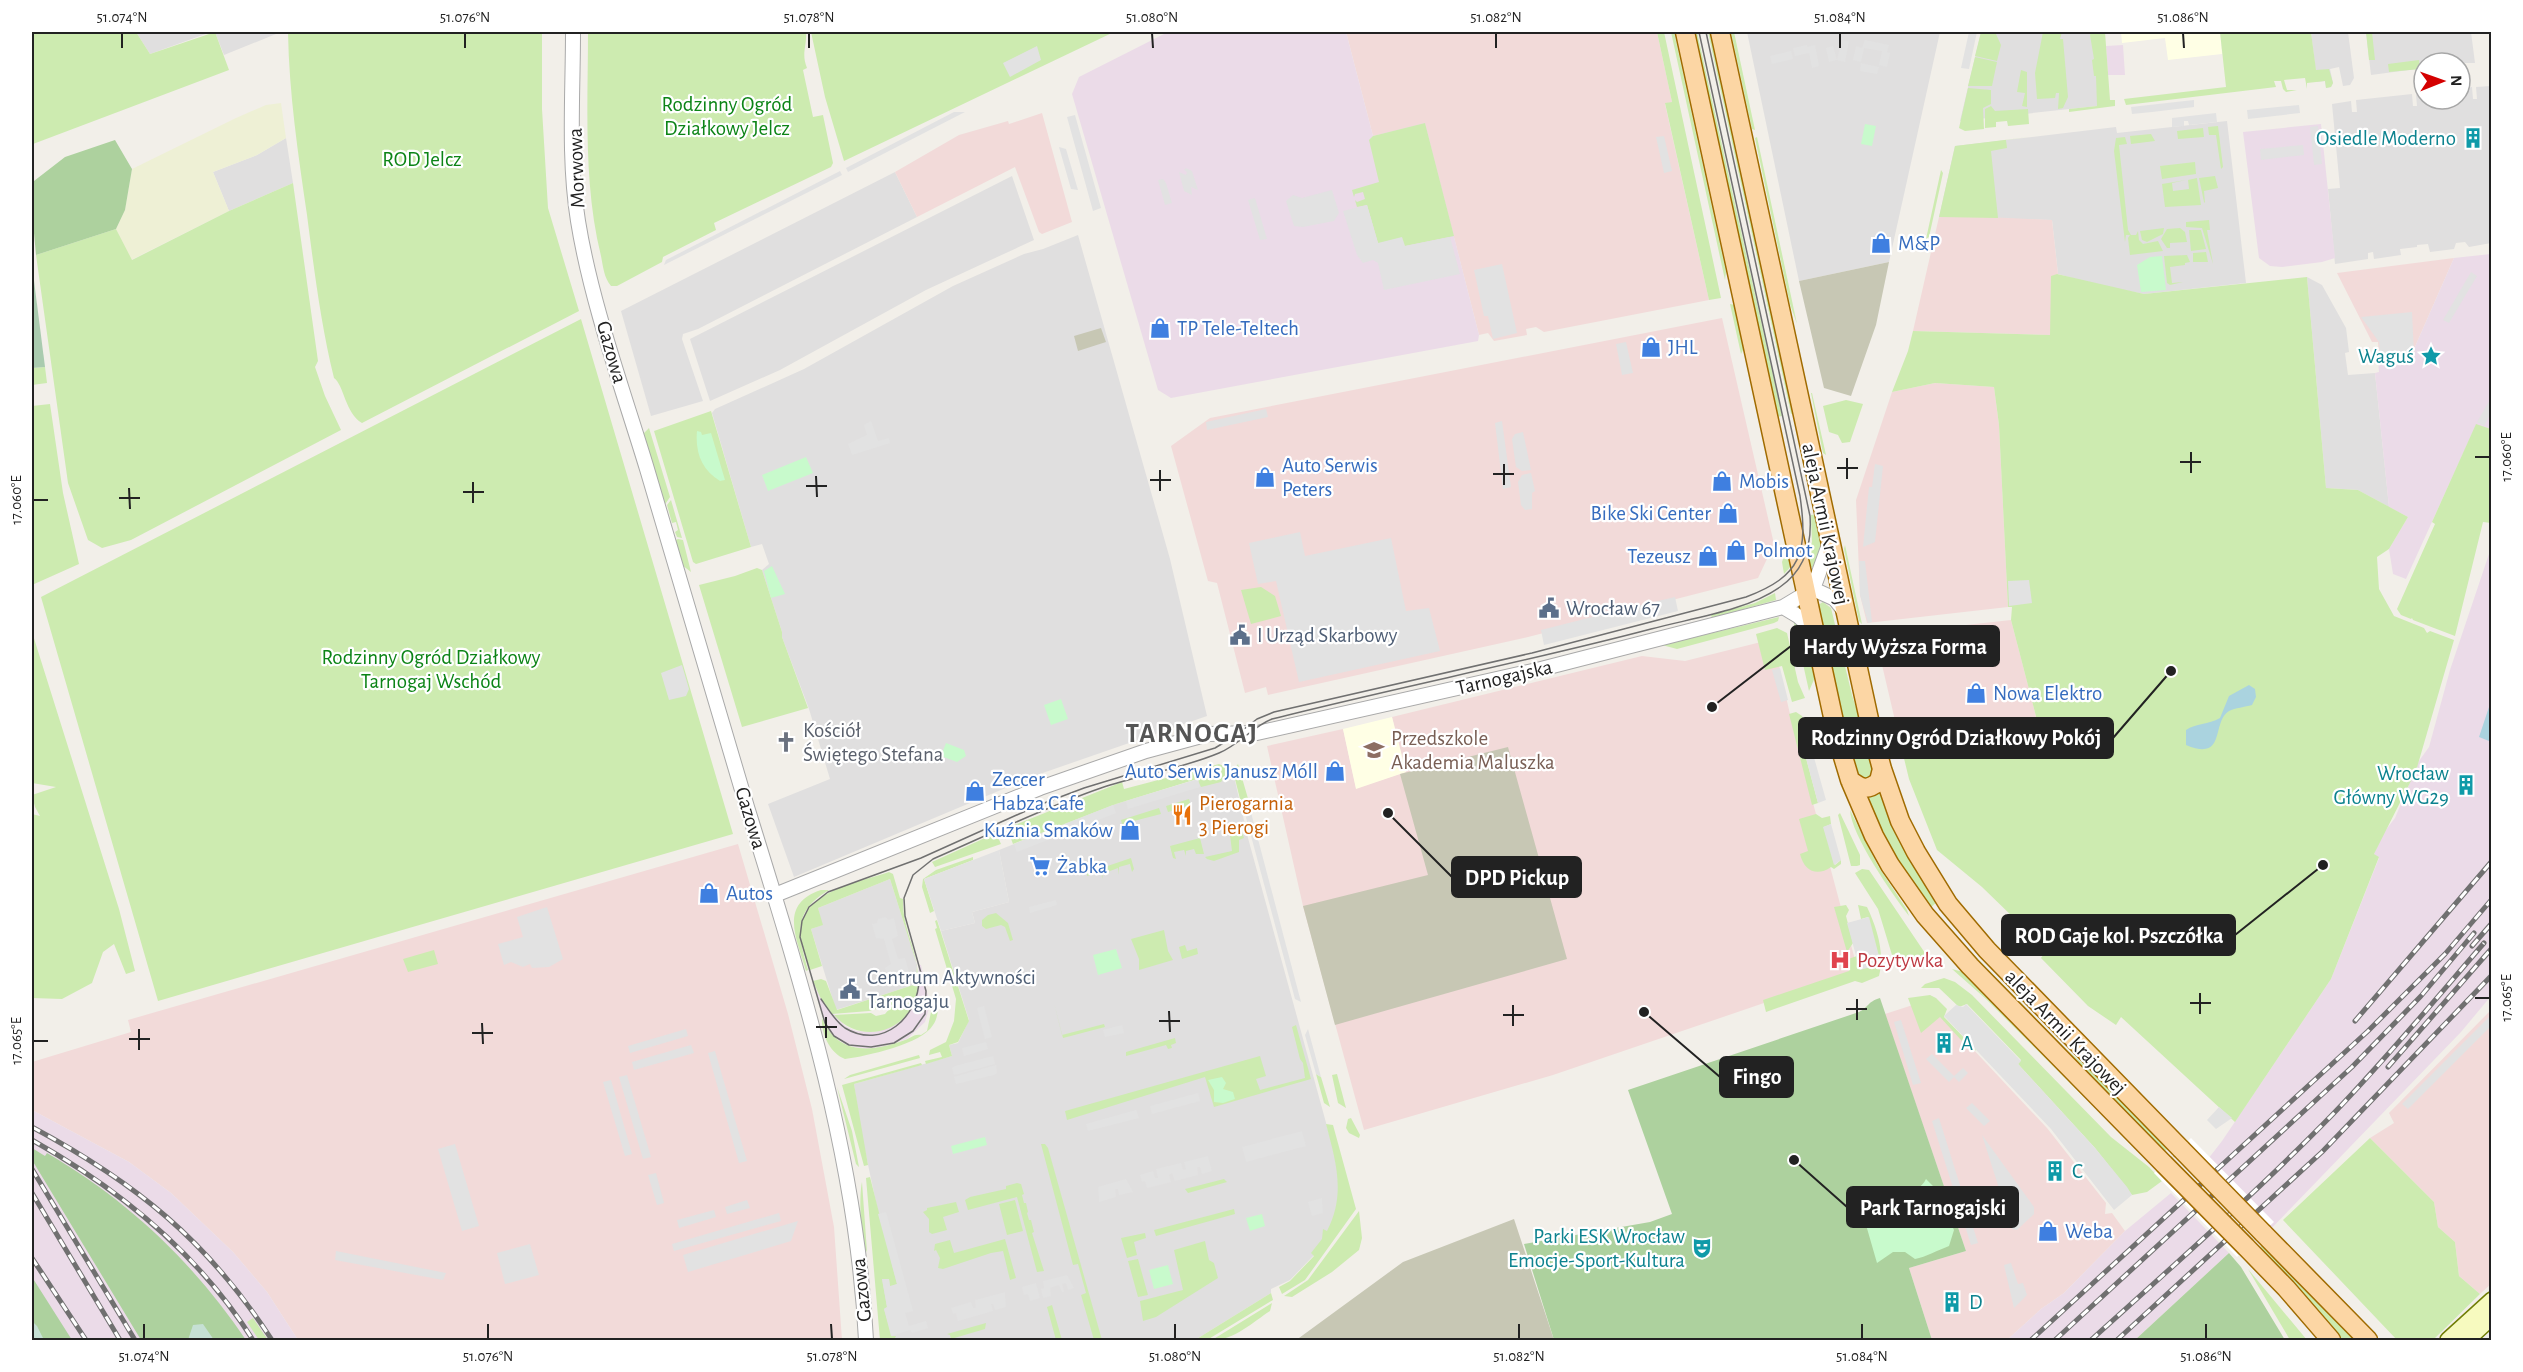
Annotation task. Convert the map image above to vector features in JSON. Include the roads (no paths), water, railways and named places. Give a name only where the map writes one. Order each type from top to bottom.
[{"type":"main road","name":"aleja Armii Krajowej","points":[[1685,32],[1809,592],[1813,629],[1838,740],[1850,780],[1874,836],[1890,865],[1925,915],[1956,951],[2286,1288],[2331,1341]]},
{"type":"main road","name":"aleja Armii Krajowej","points":[[1720,32],[1845,612],[1882,770],[1900,821],[1933,881],[1973,934],[2368,1341]]},
{"type":"main road","points":[[1850,780],[1861,788],[1873,787],[1879,781],[1882,770]]},
{"type":"main road","points":[[1956,951],[1973,934]]},
{"type":"main road","points":[[2448,1341],[2492,1300]]},
{"type":"main road","points":[[2467,1341],[2492,1317]]},
{"type":"street","name":"Morwowa","points":[[573,32],[576,200],[582,242],[598,303]]},
{"type":"street","name":"Gazowa","points":[[598,303],[726,738],[775,895],[822,1061],[855,1227],[866,1341]]},
{"type":"street","points":[[1830,541],[1809,592],[1835,600],[1845,612]]},
{"type":"street","name":"Tarnogajska","points":[[775,895],[1066,777],[1136,754],[1209,734],[1257,733],[1544,668],[1783,607],[1809,592]]},
{"type":"street","points":[[1783,607],[1813,629]]},
{"type":"water","points":[[2249,685],[2255,689],[2256,697],[2252,705],[2231,710],[2224,716],[2213,745],[2199,749],[2186,745],[2186,730],[2220,718],[2229,696]]},
{"type":"water","points":[[2491,701],[2491,734],[2489,741],[2479,737]]},
{"type":"tram line","points":[[1699,32],[1800,496],[1803,532],[1797,560],[1790,571],[1765,589],[1746,597],[1532,653],[1274,712],[1257,719],[1215,748],[1084,788],[1039,805],[921,858],[828,892],[809,907],[802,921],[800,937],[825,1023],[834,1036],[849,1045],[871,1047],[894,1043],[913,1031],[925,1014],[926,991],[905,916],[904,898],[913,875],[933,859],[1079,796],[1115,783],[1219,753],[1272,719],[1718,613],[1766,595],[1780,587],[1796,573],[1808,547],[1810,516],[1706,32]]},
{"type":"tram line","points":[[821,999],[845,1028],[859,1034],[873,1035],[885,1032],[906,1017],[913,1005],[919,979]]},
{"type":"tram line","points":[[2488,1340],[2492,1337]]},
{"type":"railway","points":[[2355,1021],[2492,861]]},
{"type":"railway","points":[[2031,1340],[2368,1031],[2445,954],[2492,899]]},
{"type":"railway","points":[[2472,946],[2492,923]]},
{"type":"railway","points":[[2055,1340],[2352,1067],[2421,996],[2474,933]]},
{"type":"railway","points":[[2091,1340],[2244,1201],[2333,1114],[2484,943]]},
{"type":"railway","points":[[2388,1067],[2492,948]]},
{"type":"railway","points":[[2117,1340],[2322,1152],[2492,975]]},
{"type":"railway","points":[[32,1127],[104,1170],[167,1217],[222,1272],[272,1340]]},
{"type":"railway","points":[[32,1140],[96,1180],[155,1226],[208,1279],[253,1340]]},
{"type":"railway","points":[[32,1169],[135,1340]]},
{"type":"railway","points":[[32,1193],[120,1340]]},
{"type":"railway","points":[[32,1258],[86,1340]]},
{"type":"place","name":"Osiedle Moderno","points":[[2473,138]]},
{"type":"place","name":"M&P","points":[[1881,243]]},
{"type":"place","name":"TP Tele-Teltech","points":[[1160,328]]},
{"type":"place","name":"JHL","points":[[1651,347]]},
{"type":"place","name":"Waguś","points":[[2431,356]]},
{"type":"place","name":"Auto Serwis Peters","points":[[1265,477]]},
{"type":"place","name":"Mobis","points":[[1722,481]]},
{"type":"place","name":"Bike Ski Center","points":[[1728,513]]},
{"type":"place","name":"Polmot","points":[[1736,550]]},
{"type":"place","name":"Tezeusz","points":[[1708,556]]},
{"type":"place","name":"Wrocław 67","points":[[1549,608]]},
{"type":"place","name":"I Urząd Skarbowy","points":[[1240,635]]},
{"type":"place","name":"Rodzinny Ogród Działkowy Pokój","points":[[2171,671]]},
{"type":"place","name":"Nowa Elektro","points":[[1976,693]]},
{"type":"place","name":"Hardy Wyższa Forma","points":[[1712,707]]},
{"type":"place","name":"Kościół Świętego Stefana","points":[[786,742]]},
{"type":"place","name":"Przedszkole Akademia Maluszka","points":[[1374,750]]},
{"type":"place","name":"Auto Serwis Janusz Móll","points":[[1335,771]]},
{"type":"place","name":"Wrocław Główny WG29","points":[[2466,785]]},
{"type":"place","name":"Zeccer Habza Cafe","points":[[975,791]]},
{"type":"place","name":"DPD Pickup","points":[[1388,813]]},
{"type":"place","name":"Pierogarnia 3 Pierogi","points":[[1182,815]]},
{"type":"place","name":"Kuźnia Smaków","points":[[1130,830]]},
{"type":"place","name":"ROD Gaje kol. Pszczółka","points":[[2323,865]]},
{"type":"place","name":"Żabka","points":[[1040,866]]},
{"type":"place","name":"Autos","points":[[709,893]]},
{"type":"place","name":"Pozytywka","points":[[1840,960]]},
{"type":"place","name":"Centrum Aktywności Tarnogaju","points":[[850,989]]},
{"type":"place","name":"Fingo","points":[[1644,1012]]},
{"type":"place","name":"A","points":[[1944,1043]]},
{"type":"place","name":"Park Tarnogajski","points":[[1794,1160]]},
{"type":"place","name":"C","points":[[2055,1171]]},
{"type":"place","name":"Weba","points":[[2048,1231]]},
{"type":"place","name":"Parki ESK Wrocław Emocje-Sport-Kultura","points":[[1702,1248]]},
{"type":"place","name":"D","points":[[1952,1302]]},
{"type":"district","name":"TARNOGAJ","points":[[1192,733]]},
{"type":"park label","name":"Rodzinny Ogród Działkowy Jelcz","points":[[727,116]]},
{"type":"park label","name":"ROD Jelcz","points":[[422,159]]},
{"type":"park label","name":"Rodzinny Ogród Działkowy Tarnogaj Wschód","points":[[431,669]]}]
